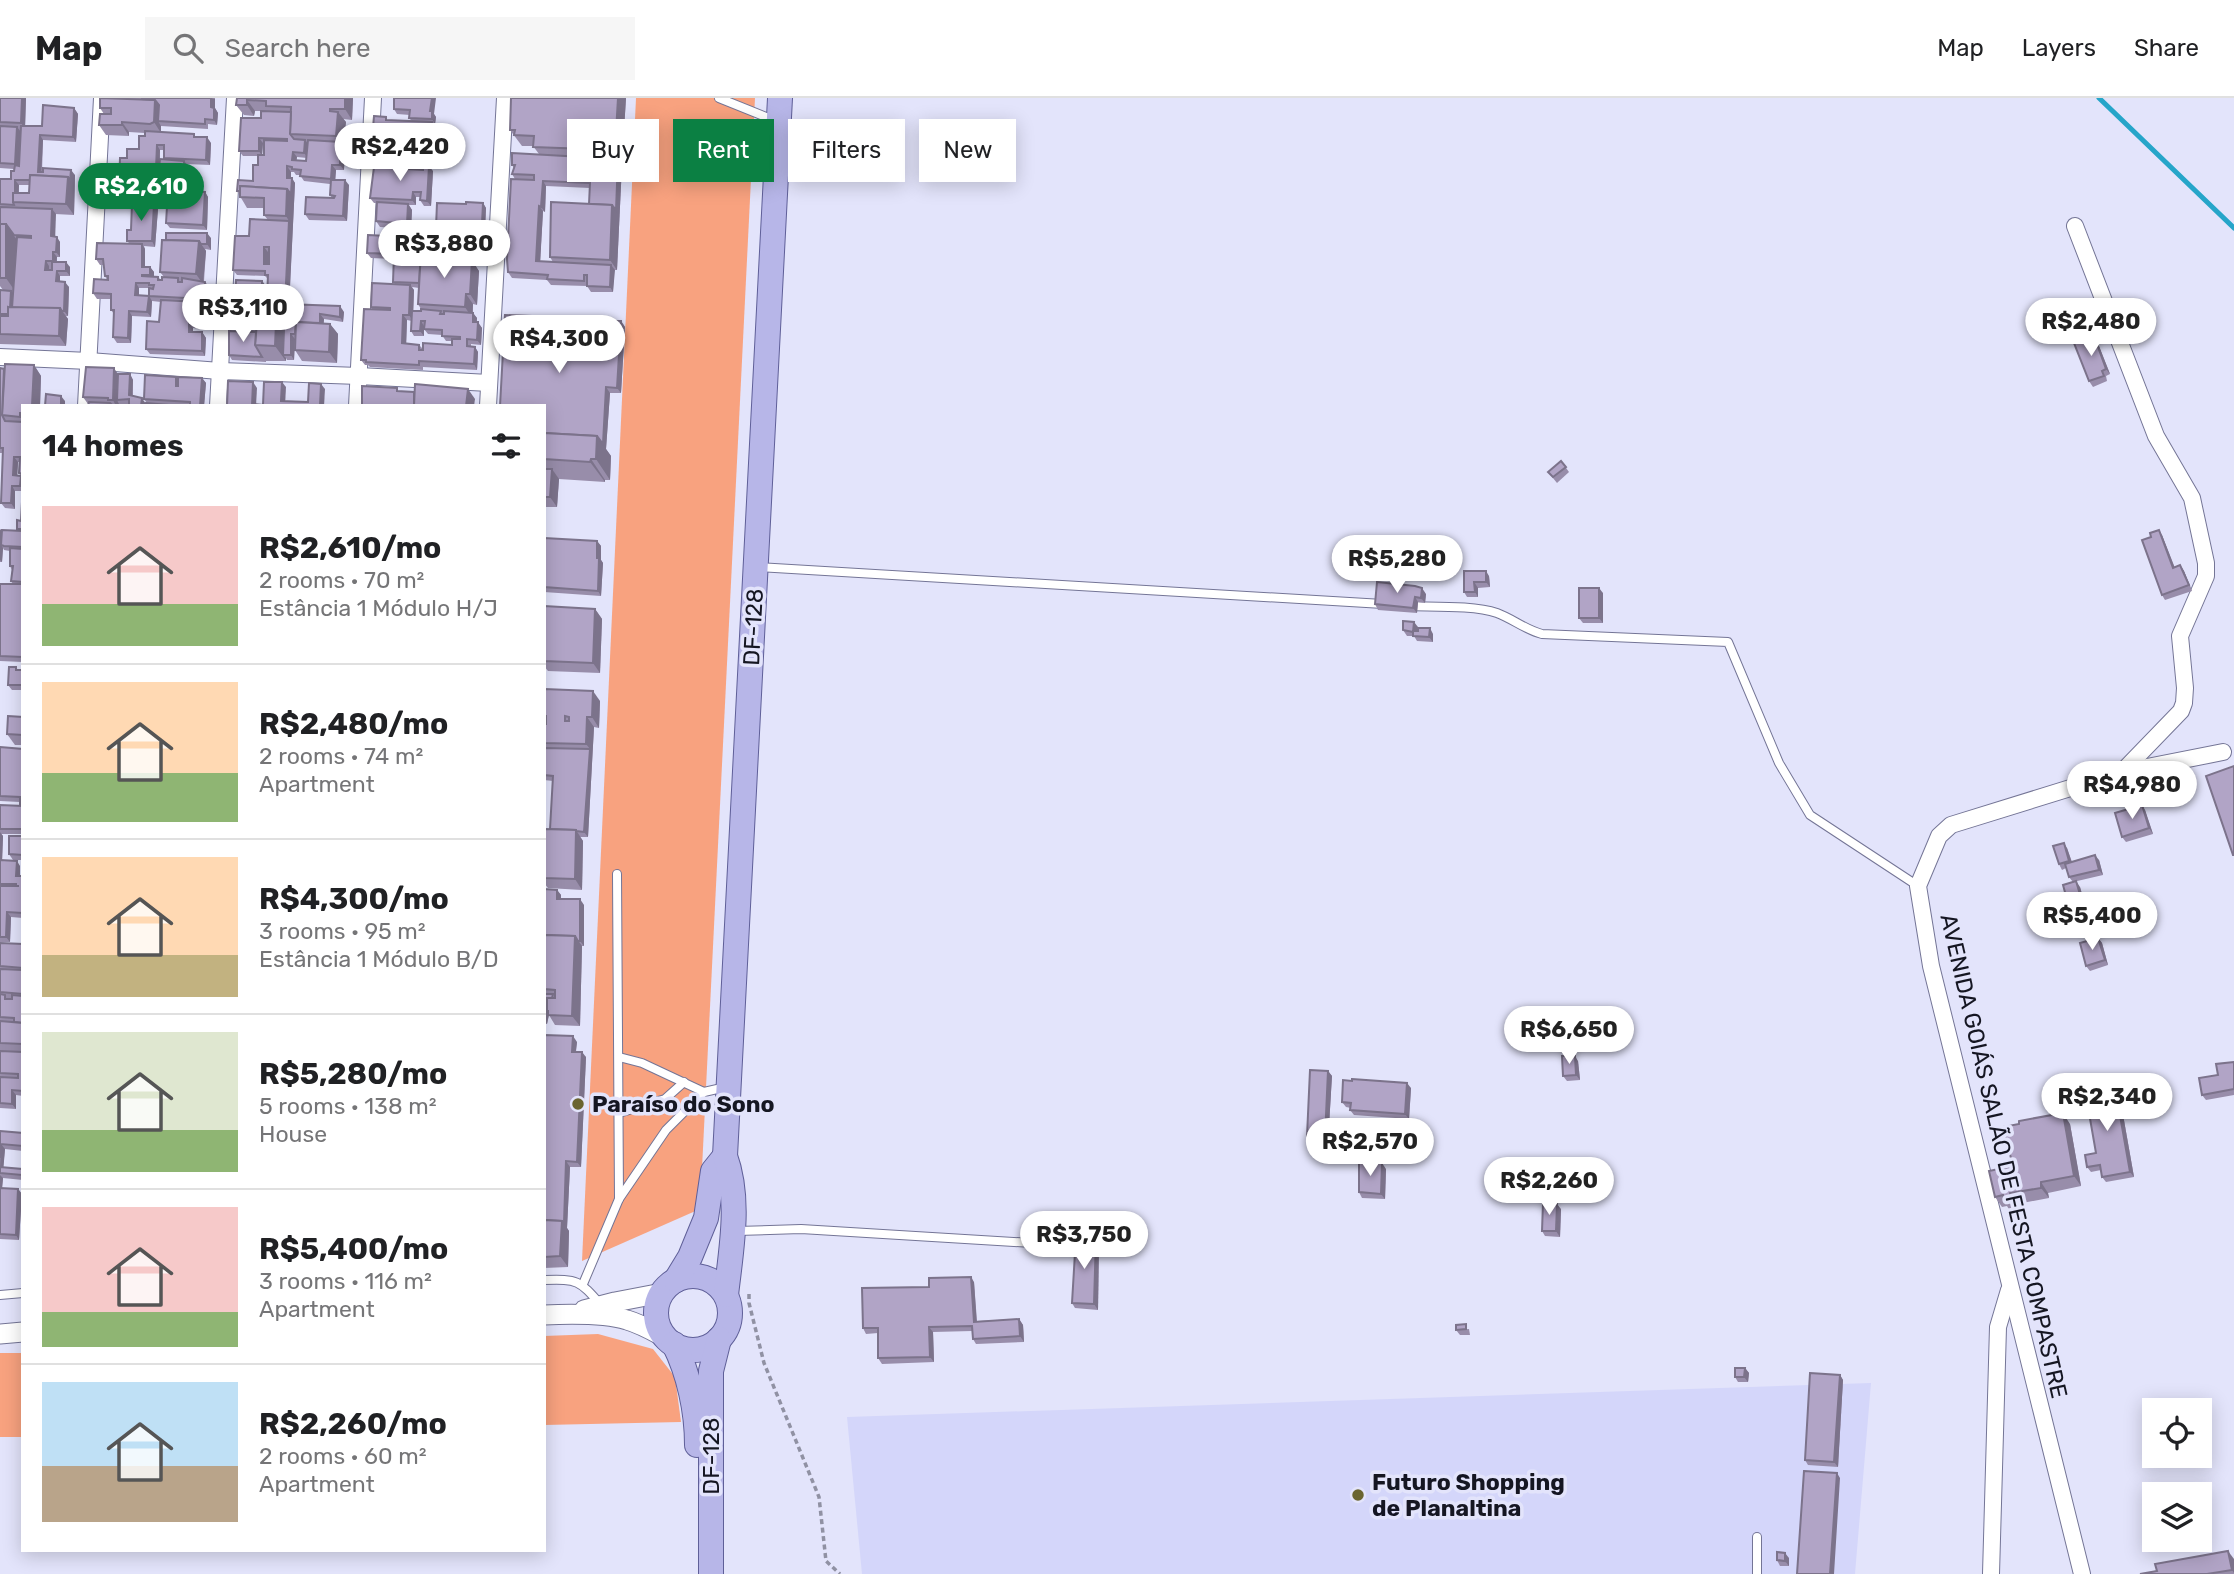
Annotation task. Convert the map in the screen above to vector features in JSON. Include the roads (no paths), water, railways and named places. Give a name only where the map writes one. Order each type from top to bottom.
[{"type":"main road","name":"DF-128","points":[[711,1574],[711,1371],[719,1339],[729,1323],[729,1304],[737,1293],[732,1174],[725,1156],[780,110]]},
{"type":"main road","name":"DF-128","points":[[693,1574],[697,1439],[690,1386],[683,1363],[657,1321],[658,1302],[690,1257],[706,1218],[713,1171],[725,1156]]},
{"type":"main road","points":[[669,1287],[685,1277],[704,1278],[737,1293]]},
{"type":"main road","points":[[670,1341],[692,1349],[702,1349],[719,1339]]},
{"type":"street","points":[[86,404],[102,98]]},
{"type":"street","points":[[218,404],[235,98]]},
{"type":"street","points":[[358,404],[373,98]]},
{"type":"street","points":[[488,404],[505,98]]},
{"type":"street","points":[[2074,226],[2156,436],[2192,498],[2206,563],[2206,576],[2180,636],[2185,688],[2182,711],[2122,772]]},
{"type":"street","points":[[0,357],[220,371],[489,383]]},
{"type":"street","points":[[1918,886],[1939,836],[1951,825],[2122,772],[2223,752]]},
{"type":"street","name":"AVENIDA GOIÁS SALÃO DE FESTA COMPASTRE","points":[[1918,886],[1931,966],[2082,1574]]},
{"type":"street","points":[[569,1314],[669,1287]]},
{"type":"street","points":[[1991,1574],[1998,1327],[2010,1288]]},
{"type":"street","points":[[546,1315],[623,1318],[670,1341]]},
{"type":"street","points":[[0,1334],[21,1332]]},
{"type":"lane","points":[[719,98],[780,110]]},
{"type":"lane","points":[[756,567],[1387,604]]},
{"type":"lane","points":[[1400,605],[1493,612],[1530,631],[1542,634],[1728,642],[1779,763],[1810,815],[1918,886]]},
{"type":"lane","points":[[618,874],[619,1199]]},
{"type":"lane","points":[[619,1057],[642,1063],[704,1092]]},
{"type":"lane","points":[[619,1113],[665,1099],[684,1083]]},
{"type":"lane","points":[[583,1283],[619,1199],[666,1130],[704,1092],[729,1086]]},
{"type":"lane","points":[[733,1231],[801,1229],[1048,1244]]},
{"type":"lane","points":[[546,1280],[583,1283],[601,1305]]},
{"type":"lane","points":[[0,1295],[21,1293]]},
{"type":"lane","points":[[1757,1537],[1757,1574]]},
{"type":"waterway","points":[[2099,98],[2234,228]]},
{"type":"place","name":"Paraíso do Sono","points":[[578,1104]]},
{"type":"place","name":"Futuro Shopping de Planaltina","points":[[1358,1495]]}]
